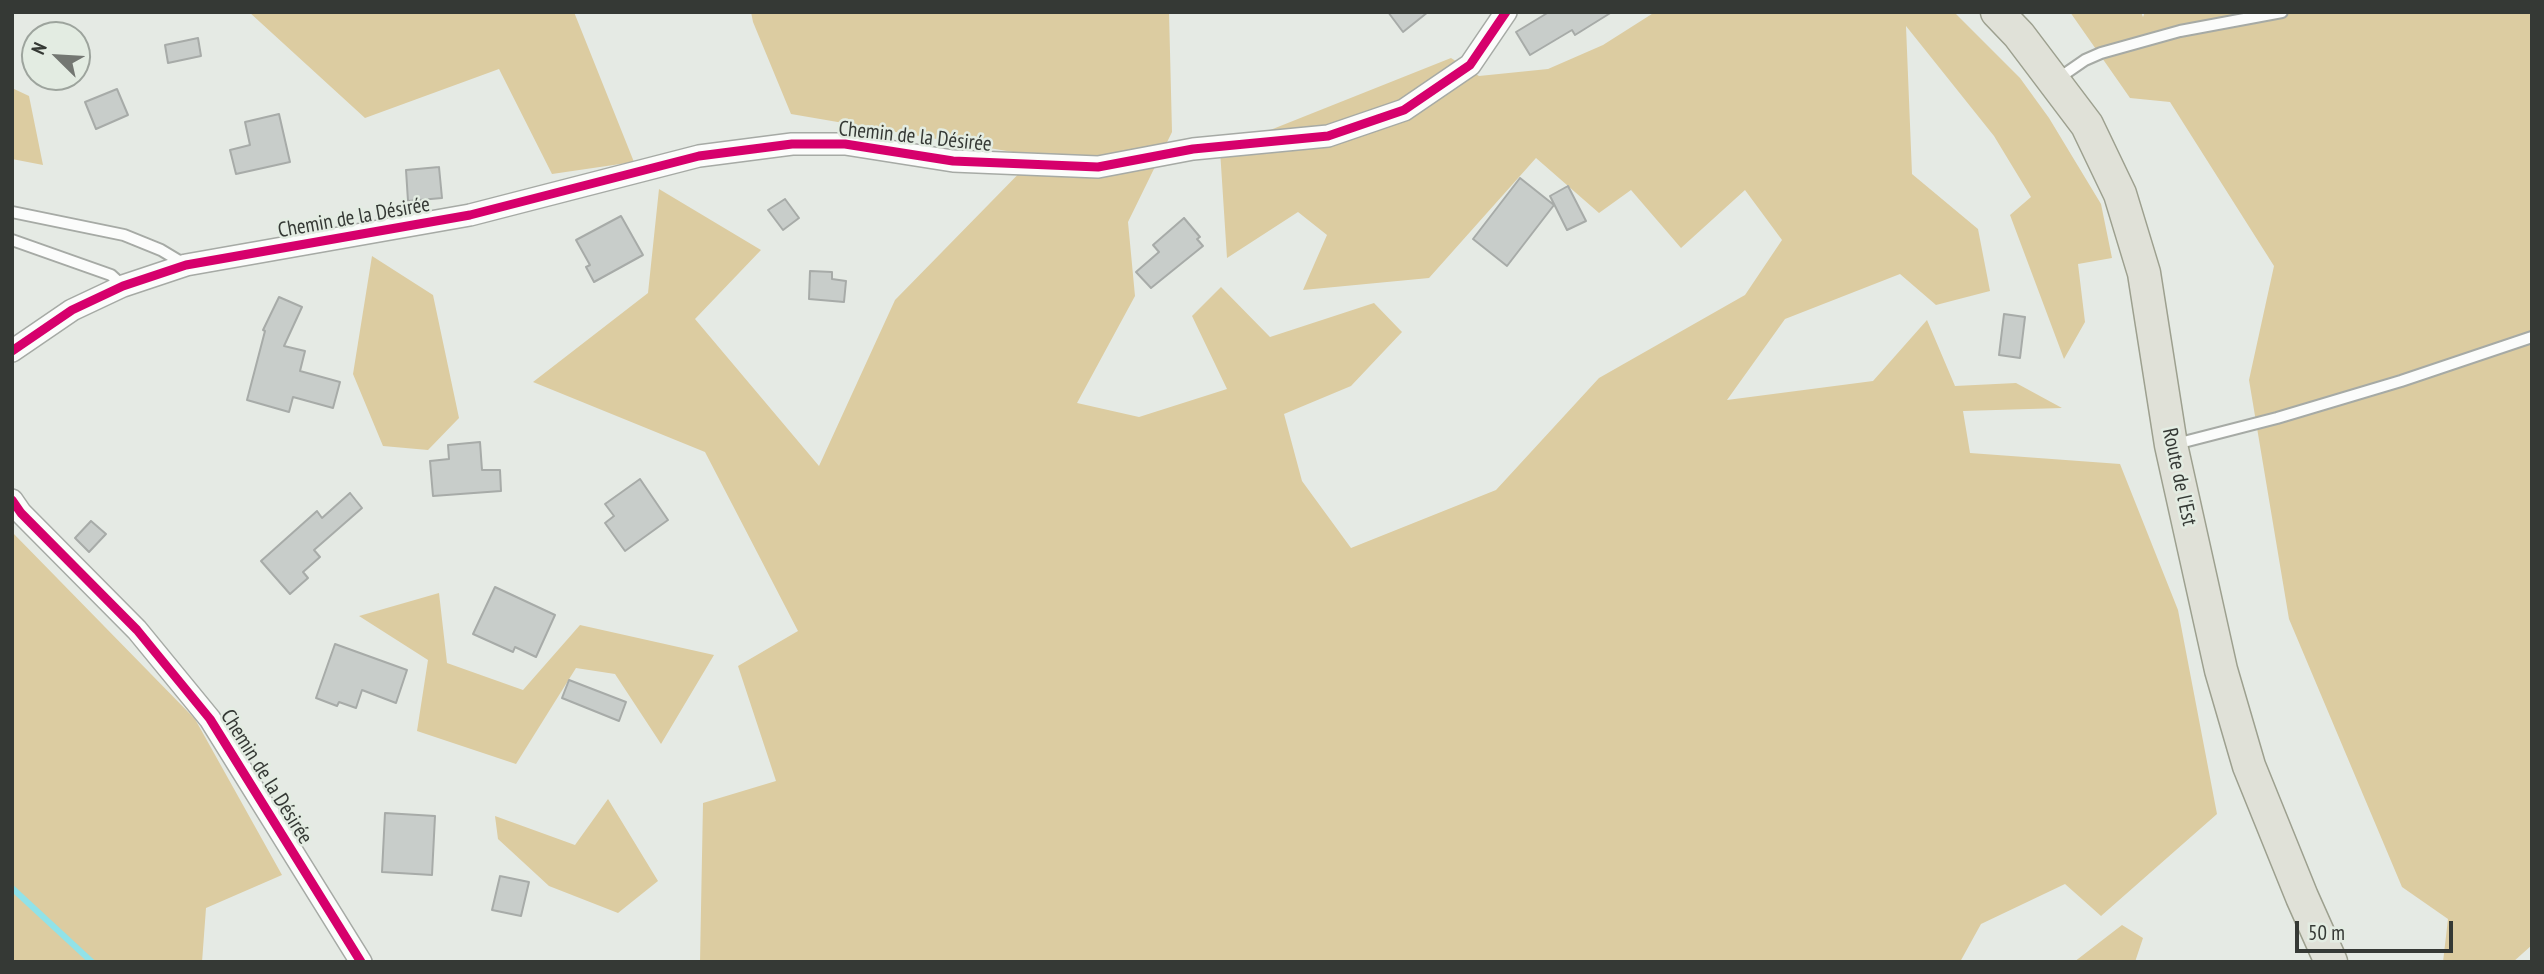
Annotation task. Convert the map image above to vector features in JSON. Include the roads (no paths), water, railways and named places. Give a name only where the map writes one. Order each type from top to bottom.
[{"type":"main road","name":"Route de l'Est","points":[[1997,12],[2019,35],[2087,125],[2120,194],[2144,273],[2171,445],[2221,670],[2249,766],[2331,962]]},
{"type":"street","name":"Chemin de la Désirée","points":[[12,351],[72,310],[123,286],[186,265],[470,215],[699,156],[792,144],[845,144],[953,161],[1098,166],[1193,149],[1328,136],[1404,110],[1471,65],[1506,12]]},
{"type":"street","name":"Chemin de la Désirée","points":[[12,500],[21,513],[138,630],[210,719],[361,962]]},
{"type":"lane","points":[[2054,82],[2085,60],[2101,54],[2180,31],[2282,12]]},
{"type":"lane","points":[[12,212],[124,235],[161,250],[186,265]]},
{"type":"lane","points":[[12,240],[111,275],[123,286]]},
{"type":"lane","points":[[2171,445],[2277,418],[2401,381],[2532,337]]},
{"type":"waterway","points":[[12,888],[92,962]]}]
